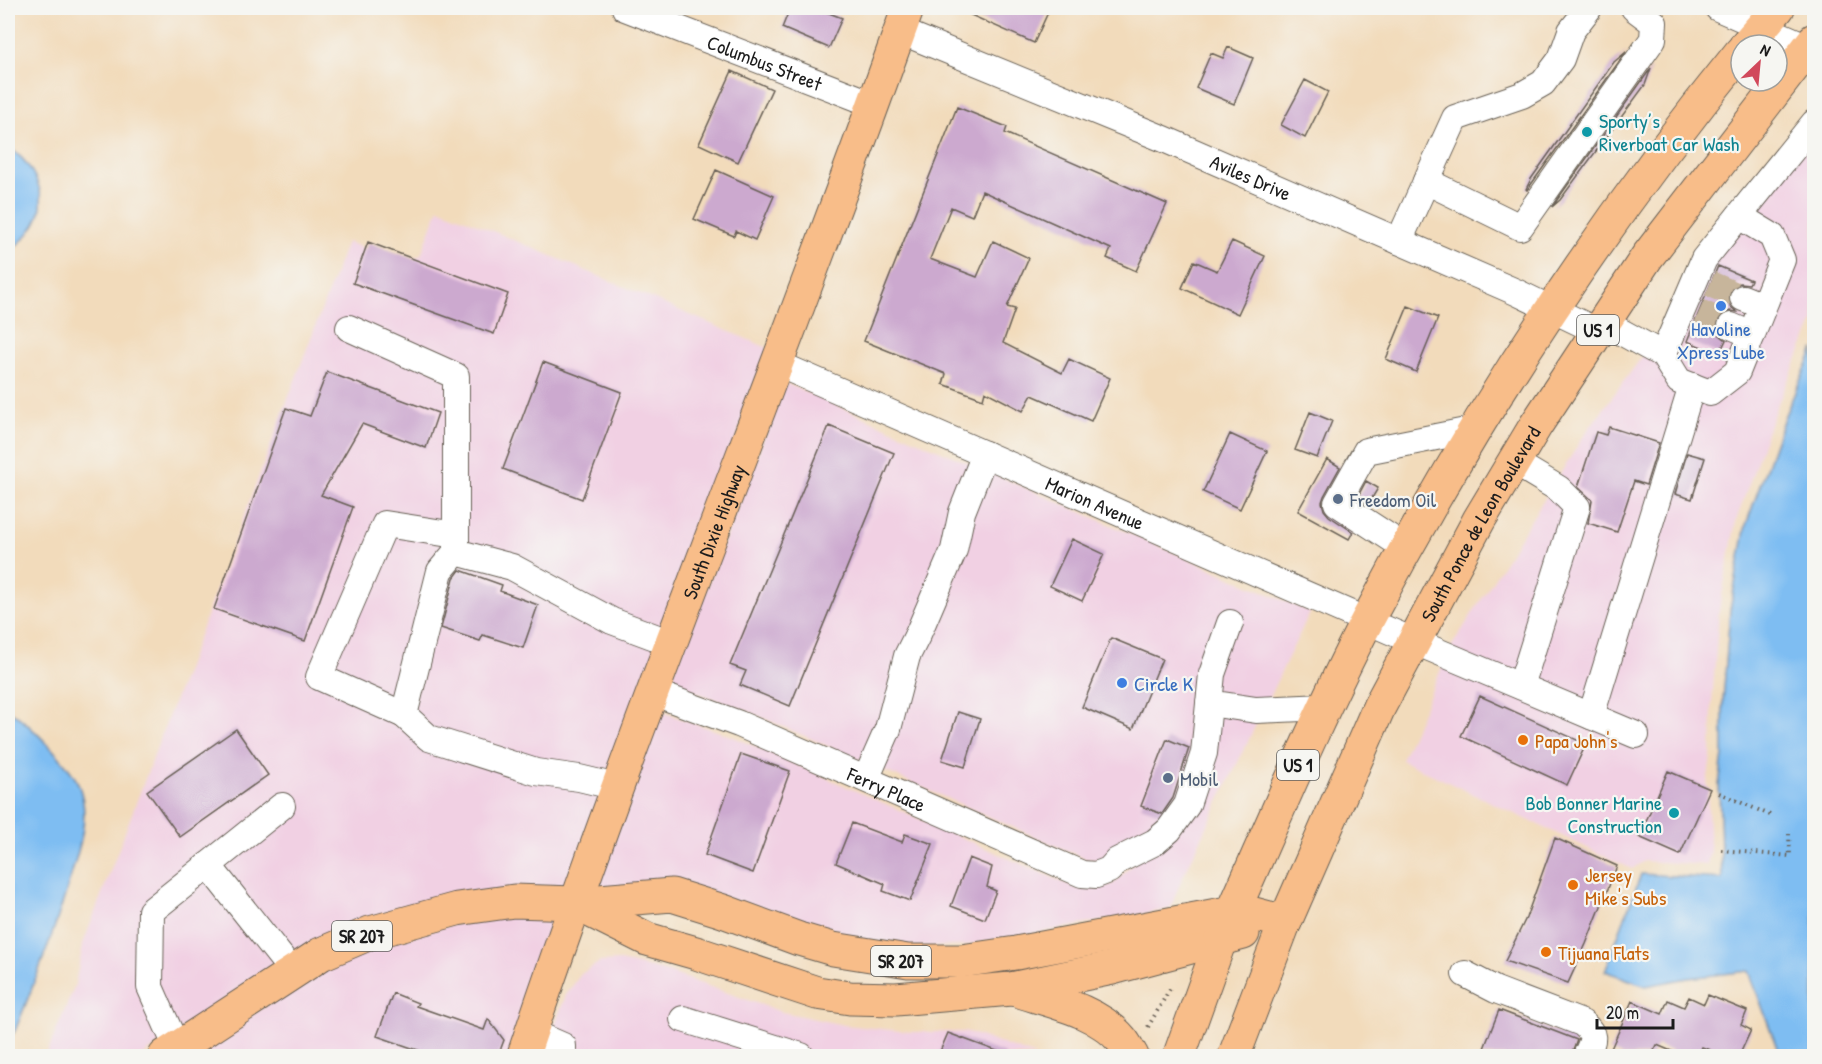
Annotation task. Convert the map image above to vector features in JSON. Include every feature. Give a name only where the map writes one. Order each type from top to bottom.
[{"type":"highway","name":"South Ponce de Leon Boulevard","points":[[1285,922],[1378,707],[1479,520],[1600,326],[1654,247],[1811,44]]},
{"type":"highway","name":"US 1","points":[[1227,925],[1325,707],[1367,621],[1476,429],[1551,308],[1655,162],[1729,67]]},
{"type":"highway","name":"SR 207","points":[[171,1052],[321,954],[370,933],[448,911],[514,902],[575,903],[672,895],[833,949],[908,961],[961,961],[1227,925],[1285,922]]},
{"type":"highway","name":"SR 207","points":[[575,903],[647,939],[817,993],[850,998],[896,999],[1011,989],[1112,968],[1227,925]]},
{"type":"highway","points":[[1011,989],[1063,1005],[1098,1020],[1122,1040],[1139,1043]]},
{"type":"main road","name":"South Dixie Highway","points":[[527,1044],[617,787],[778,364],[904,19]]},
{"type":"main road","name":"South Ponce de Leon Boulevard","points":[[1234,1056],[1285,922]]},
{"type":"main road","name":"US 1","points":[[1179,1056],[1227,925]]},
{"type":"street","name":"Columbus Street","points":[[625,8],[873,104]]},
{"type":"street","points":[[1399,241],[1455,118],[1522,95],[1543,83],[1561,59],[1571,32],[1589,8]]},
{"type":"street","points":[[1426,181],[1520,227],[1653,39],[1654,22],[1634,8]]},
{"type":"street","points":[[1718,8],[1811,44]]},
{"type":"street","name":"Aviles Drive","points":[[904,19],[1164,139],[1663,355]]},
{"type":"street","points":[[1739,216],[1772,236],[1782,260],[1747,317],[1737,372],[1710,393],[1678,381],[1663,355],[1697,296],[1704,259],[1739,216],[1815,123]]},
{"type":"street","points":[[349,328],[456,376],[456,543],[440,571],[404,715]]},
{"type":"street","name":"Marion Avenue","points":[[778,364],[1413,641],[1636,735]]},
{"type":"street","points":[[1592,716],[1692,386]]},
{"type":"street","points":[[1406,549],[1337,503],[1366,451],[1476,429]]},
{"type":"street","points":[[866,779],[888,729],[906,656],[918,634],[954,550],[962,512],[985,454]]},
{"type":"street","points":[[1514,462],[1559,489],[1577,507],[1521,686]]},
{"type":"street","points":[[617,787],[579,778],[536,772],[429,738],[404,715],[319,677],[385,524],[456,543],[512,567],[612,621],[671,644]]},
{"type":"street","name":"Ferry Place","points":[[652,692],[739,724],[1082,874],[1096,875],[1109,870],[1117,861],[1155,842],[1169,830],[1187,805],[1204,753],[1212,674],[1230,623]]},
{"type":"street","points":[[1209,703],[1256,710],[1325,707]]},
{"type":"street","points":[[171,1052],[150,987],[151,911],[282,806]]},
{"type":"street","points":[[208,865],[292,971]]},
{"type":"street","points":[[1465,974],[1496,990],[1582,1023],[1591,1030],[1593,1039],[1586,1056]]},
{"type":"street","points":[[683,1019],[801,1056]]},
{"type":"street","points":[[527,1044],[563,1046],[563,1056]]},
{"type":"path","points":[[1719,793],[1770,815]]},
{"type":"path","points":[[1721,850],[1790,855],[1789,834]]},
{"type":"path","points":[[1139,1043],[1172,985]]},
{"type":"shaded area","points":[[1814,125],[1814,321],[1775,410],[1736,521],[1719,610],[1712,702],[1711,756],[1707,784],[1710,852],[1707,865],[1644,861],[1632,869],[1401,760],[1450,649],[1587,431]]},
{"type":"shaded area","points":[[439,208],[770,349],[566,888],[258,976],[142,1056],[46,1056],[75,985],[83,944],[347,242],[405,264],[421,255]]},
{"type":"shaded area","points":[[785,383],[1310,612],[1181,881],[1170,909],[962,946],[910,947],[876,943],[595,887],[659,711],[734,737],[1076,888],[1094,889],[1113,884],[1136,861],[1119,841],[1103,858],[1086,859],[745,710],[670,683]]},
{"type":"shaded area","points":[[513,916],[557,917],[509,1056],[189,1056],[326,967],[373,947],[458,923]]},
{"type":"shaded area","points":[[620,961],[668,972],[782,1012],[844,1025],[910,1032],[968,1032],[1036,1056],[543,1056],[566,995],[581,974],[600,962]]},
{"type":"water","points":[[8,148],[22,159],[34,175],[41,203],[38,218],[32,229],[8,252]]},
{"type":"water","points":[[1814,349],[1814,1056],[1780,1056],[1749,971],[1688,978],[1646,986],[1605,971],[1641,874],[1722,879],[1719,785],[1723,755],[1723,701],[1730,610],[1746,525],[1785,415]]},
{"type":"water","points":[[8,710],[37,733],[75,777],[83,799],[84,812],[78,851],[61,907],[15,1031],[8,1041]]},
{"type":"building","points":[[790,8],[816,8],[842,18],[829,48],[782,28]]},
{"type":"building","points":[[955,8],[1050,8],[1034,43]]},
{"type":"building","points":[[1228,47],[1253,58],[1234,104],[1196,88],[1211,53],[1223,58]]},
{"type":"building","points":[[1626,52],[1527,190],[1531,179],[1614,62]]},
{"type":"building","points":[[1651,68],[1645,85],[1560,200],[1552,207]]},
{"type":"building","points":[[732,71],[772,89],[738,162],[699,144]]},
{"type":"building","points":[[1305,80],[1328,92],[1305,138],[1281,125]]},
{"type":"building","points":[[957,107],[1007,127],[1005,133],[1167,204],[1136,271],[1107,258],[1111,249],[982,191],[972,216],[951,207],[930,259],[977,277],[993,241],[1029,258],[1007,307],[1015,309],[1003,343],[1062,373],[1069,359],[1110,378],[1091,421],[1032,395],[1023,411],[985,391],[983,399],[943,384],[946,374],[864,341]]},
{"type":"building","points":[[716,170],[774,196],[755,240],[736,231],[734,236],[694,219]]},
{"type":"building","points":[[1232,241],[1265,256],[1238,314],[1182,288],[1194,261],[1217,271]]},
{"type":"building","points":[[368,242],[508,294],[494,334],[353,283]]},
{"type":"building","name":"Havoline Xpress Lube","points":[[1718,266],[1751,280],[1749,284],[1740,283],[1729,292],[1728,301],[1737,312],[1730,311],[1723,314],[1717,321],[1716,328],[1726,340],[1719,354],[1687,341]]},
{"type":"building","points":[[1408,306],[1438,318],[1416,372],[1386,359]]},
{"type":"building","points":[[543,362],[622,392],[582,499],[503,469]]},
{"type":"building","points":[[327,372],[438,413],[426,448],[362,424],[321,495],[353,507],[305,641],[214,609],[286,408],[310,416]]},
{"type":"building","points":[[1310,412],[1332,421],[1317,458],[1295,450]]},
{"type":"building","points":[[829,426],[894,453],[790,706],[740,685],[746,671],[730,665]]},
{"type":"building","points":[[1609,427],[1659,443],[1646,485],[1634,481],[1617,532],[1588,523],[1592,500],[1578,487],[1596,432],[1606,435]]},
{"type":"building","points":[[1230,434],[1267,451],[1240,509],[1203,492]]},
{"type":"building","points":[[1687,453],[1705,458],[1692,499],[1675,494]]},
{"type":"building","points":[[1327,459],[1340,467],[1324,496],[1322,502],[1324,510],[1353,532],[1349,539],[1298,511]]},
{"type":"building","points":[[1366,481],[1378,488],[1368,505],[1357,498]]},
{"type":"building","points":[[1072,539],[1104,554],[1082,601],[1050,586]]},
{"type":"building","points":[[460,570],[502,585],[500,591],[538,605],[523,648],[483,635],[480,641],[441,628],[454,578]]},
{"type":"building","name":"Circle K","points":[[1111,638],[1162,659],[1133,729],[1082,707]]},
{"type":"building","name":"Papa John's","points":[[1480,696],[1586,744],[1567,785],[1461,736]]},
{"type":"building","points":[[958,712],[980,719],[965,767],[942,760]]},
{"type":"building","points":[[236,729],[268,775],[180,837],[147,791]]},
{"type":"building","name":"Mobil","points":[[1167,739],[1189,748],[1173,798],[1162,814],[1141,806]]},
{"type":"building","points":[[741,754],[790,771],[753,873],[705,855]]},
{"type":"building","name":"Bob Bonner Marine Construction","points":[[1668,771],[1710,789],[1680,855],[1639,837]]},
{"type":"building","points":[[852,823],[902,842],[905,834],[933,844],[910,901],[883,891],[885,884],[836,863]]},
{"type":"building","points":[[1555,838],[1617,866],[1568,983],[1505,961],[1526,918]]},
{"type":"building","points":[[969,858],[992,867],[987,887],[996,891],[985,919],[951,906]]},
{"type":"building","points":[[393,993],[418,1003],[416,1006],[484,1030],[488,1019],[504,1040],[498,1056],[435,1056],[377,1036]]},
{"type":"building","points":[[1708,995],[1747,1011],[1741,1025],[1751,1030],[1739,1056],[1725,1056],[1702,1047],[1698,1056],[1683,1056],[1657,1045],[1651,1056],[1622,1056],[1610,1051],[1632,1001],[1662,1014],[1668,1000],[1684,1007],[1689,997],[1704,1004]]},
{"type":"building","points":[[1499,1010],[1577,1040],[1571,1056],[1481,1056]]},
{"type":"building","points":[[948,1033],[1005,1054],[1005,1056],[938,1056]]},
{"type":"tunnel","points":[[1710,284],[1743,298]]},
{"type":"tunnel","points":[[1699,312],[1731,326]]},
{"type":"place","name":"Sporty’s Riverboat Car Wash","points":[[1587,132]]},
{"type":"place","name":"Havoline Xpress Lube","points":[[1721,306]]},
{"type":"place","name":"Freedom Oil","points":[[1338,499]]},
{"type":"place","name":"Circle K","points":[[1122,683]]},
{"type":"place","name":"Papa John's","points":[[1523,740]]},
{"type":"place","name":"Mobil","points":[[1168,778]]},
{"type":"place","name":"Bob Bonner Marine Construction","points":[[1674,813]]},
{"type":"place","name":"Jersey Mike's Subs","points":[[1573,885]]},
{"type":"place","name":"Tijuana Flats","points":[[1546,952]]}]
